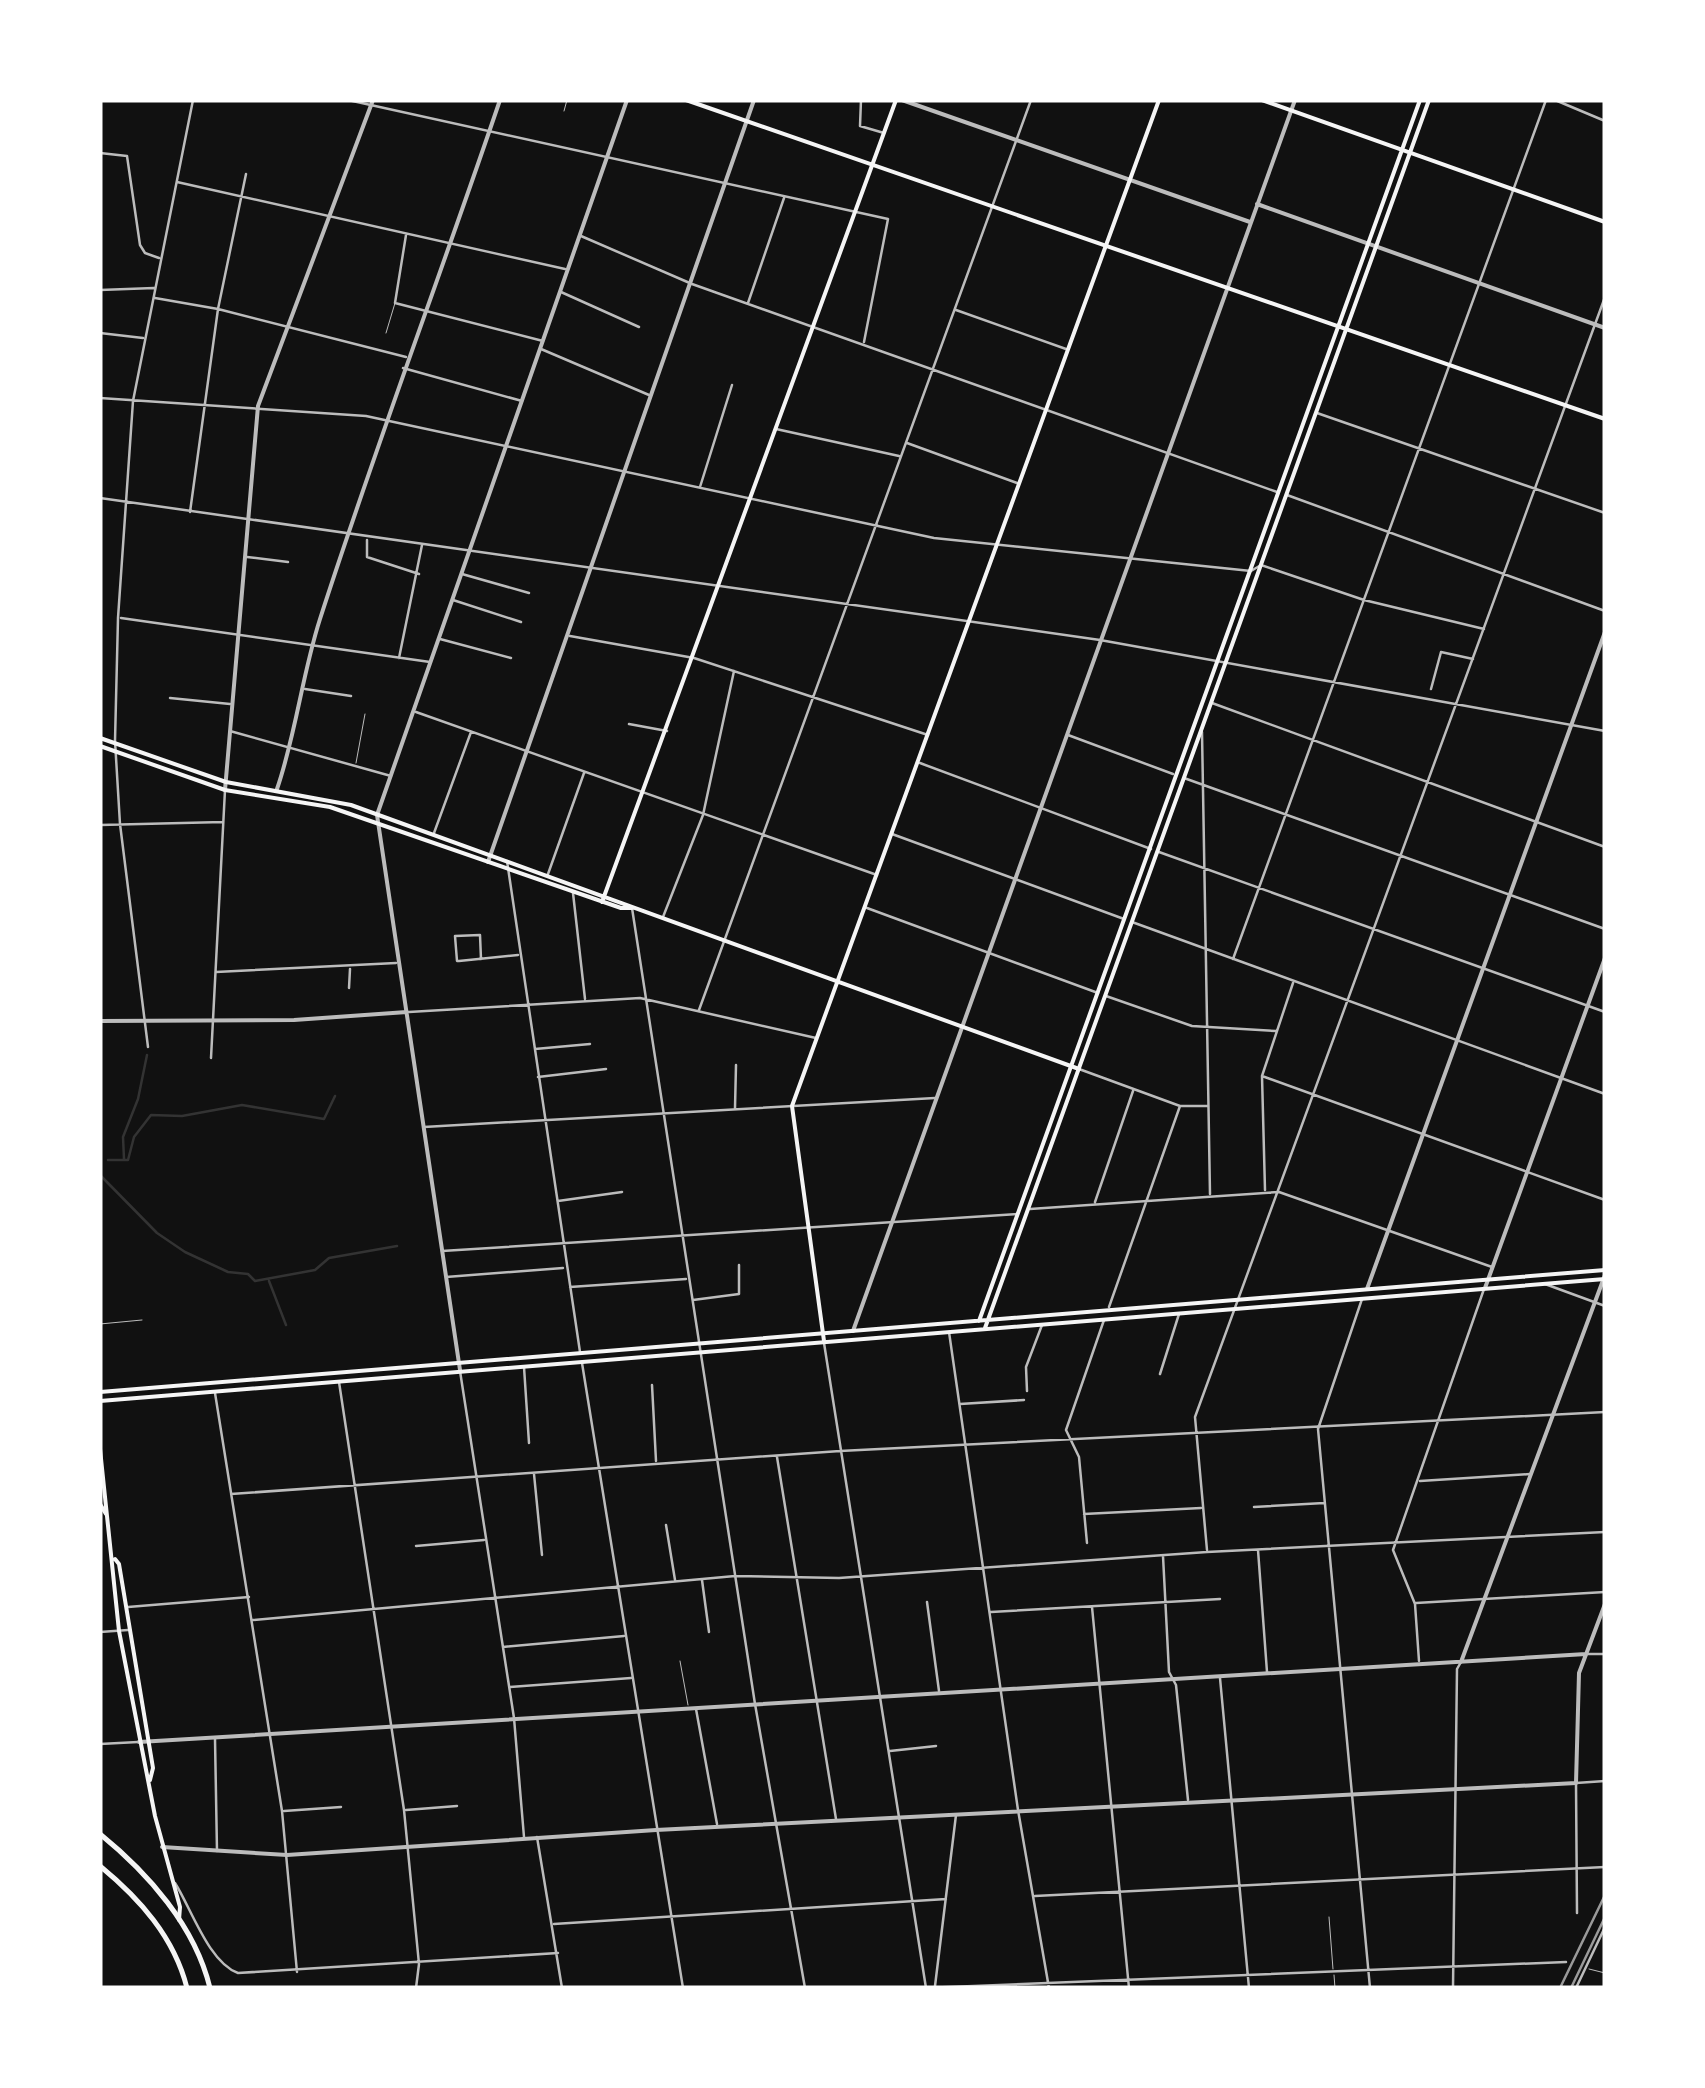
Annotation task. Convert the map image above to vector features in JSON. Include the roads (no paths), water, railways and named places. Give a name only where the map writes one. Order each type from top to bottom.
[{"type":"highway","points":[[100,1834],[136,1863],[179,1920],[210,1985]]},
{"type":"highway","points":[[100,1866],[152,1916],[179,1961],[187,1987]]},
{"type":"main road","points":[[686,100],[1605,419]]},
{"type":"main road","points":[[602,902],[722,584],[884,133],[900,100]]},
{"type":"main road","points":[[824,1341],[792,1106],[1159,100]]},
{"type":"main road","points":[[1262,100],[1605,222]]},
{"type":"main road","points":[[985,1328],[1079,1069],[1125,919],[1184,778],[1261,565],[1339,327],[1420,100]]},
{"type":"main road","points":[[979,1321],[1072,1066],[1132,922],[1176,775],[1251,571],[1347,330],[1428,100]]},
{"type":"main road","points":[[100,738],[226,782],[321,797],[377,815],[1079,1069]]},
{"type":"main road","points":[[100,746],[226,790],[320,804],[602,902],[632,908]]},
{"type":"main road","points":[[320,804],[321,797]]},
{"type":"main road","points":[[100,1401],[853,1330],[1488,1280],[1604,1275]]},
{"type":"main road","points":[[100,1392],[460,1366],[524,1366],[1542,1284],[1604,1275]]},
{"type":"main road","points":[[100,1448],[109,1505],[106,1514]]},
{"type":"main road","points":[[100,1504],[106,1514],[112,1556],[109,1566],[139,1742],[180,1907],[179,1920]]},
{"type":"main road","points":[[112,1556],[120,1564],[149,1742],[150,1780]]},
{"type":"street","points":[[148,1047],[120,824],[115,750],[118,618],[134,401],[193,100]]},
{"type":"street","points":[[348,100],[889,220],[864,345]]},
{"type":"street","points":[[277,789],[292,747],[312,647],[384,420],[500,100]]},
{"type":"street","points":[[524,1837],[514,1718],[440,1251],[377,815],[628,100]]},
{"type":"street","points":[[488,862],[754,100]]},
{"type":"street","points":[[860,100],[860,126],[884,133]]},
{"type":"street","points":[[900,100],[1250,222]]},
{"type":"street","points":[[699,1010],[1031,100]]},
{"type":"street","points":[[853,1330],[1295,100]]},
{"type":"street","points":[[1232,959],[1546,100]]},
{"type":"street","points":[[1555,100],[1605,121]]},
{"type":"street","points":[[211,1058],[228,731],[240,634],[258,406],[372,103]]},
{"type":"street","points":[[100,152],[127,156],[140,245],[145,253],[161,258]]},
{"type":"street","points":[[190,512],[202,403],[246,174]]},
{"type":"street","points":[[176,182],[567,270]]},
{"type":"street","points":[[748,303],[784,197]]},
{"type":"street","points":[[1257,204],[1605,328]]},
{"type":"street","points":[[406,233],[396,302],[543,341]]},
{"type":"street","points":[[579,236],[692,284],[1605,611]]},
{"type":"street","points":[[100,282],[100,290],[155,288]]},
{"type":"street","points":[[560,292],[639,327]]},
{"type":"street","points":[[1208,1552],[1194,1436],[1196,1417],[1605,297]]},
{"type":"street","points":[[153,298],[218,309],[406,357]]},
{"type":"street","points":[[954,310],[1068,350]]},
{"type":"street","points":[[100,333],[144,338]]},
{"type":"street","points":[[540,349],[652,396]]},
{"type":"street","points":[[403,368],[522,401]]},
{"type":"street","points":[[700,489],[732,385]]},
{"type":"street","points":[[100,398],[258,406],[384,420],[876,526],[1128,560],[1251,571],[1261,565],[1364,600],[1484,629]]},
{"type":"street","points":[[1316,412],[1605,513]]},
{"type":"street","points":[[776,429],[901,456]]},
{"type":"street","points":[[906,443],[1019,484]]},
{"type":"street","points":[[100,498],[1100,640],[1605,731]]},
{"type":"street","points":[[367,538],[367,557],[419,574]]},
{"type":"street","points":[[399,658],[419,574],[422,543]]},
{"type":"street","points":[[246,557],[288,562]]},
{"type":"street","points":[[461,573],[528,593]]},
{"type":"street","points":[[452,600],[521,622]]},
{"type":"street","points":[[118,618],[431,662]]},
{"type":"street","points":[[1367,1289],[1605,632]]},
{"type":"street","points":[[570,636],[734,669],[928,735]]},
{"type":"street","points":[[438,638],[511,658]]},
{"type":"street","points":[[1432,689],[1441,652],[1474,659]]},
{"type":"street","points":[[662,918],[702,814],[734,669]]},
{"type":"street","points":[[303,689],[350,696]]},
{"type":"street","points":[[170,698],[232,705]]},
{"type":"street","points":[[1211,702],[1605,847]]},
{"type":"street","points":[[416,712],[877,875]]},
{"type":"street","points":[[629,724],[667,731]]},
{"type":"street","points":[[1202,727],[1201,868],[1210,1196]]},
{"type":"street","points":[[228,731],[392,777]]},
{"type":"street","points":[[433,836],[472,731]]},
{"type":"street","points":[[1067,734],[1176,775]]},
{"type":"street","points":[[918,762],[1605,1012]]},
{"type":"street","points":[[548,875],[585,772]]},
{"type":"street","points":[[1184,778],[1605,929]]},
{"type":"street","points":[[100,825],[224,822]]},
{"type":"street","points":[[892,834],[1605,1094]]},
{"type":"street","points":[[507,861],[504,868],[580,1353]]},
{"type":"street","points":[[573,892],[585,1000]]},
{"type":"street","points":[[632,908],[755,1704],[805,1988]]},
{"type":"street","points":[[866,908],[1192,1026],[1276,1031]]},
{"type":"street","points":[[481,959],[480,935],[454,936],[457,961],[518,956]]},
{"type":"street","points":[[1420,1665],[1415,1604],[1396,1564],[1396,1542],[1605,958]]},
{"type":"street","points":[[216,972],[350,968],[398,962]]},
{"type":"street","points":[[349,988],[350,968]]},
{"type":"street","points":[[1264,1192],[1262,1076],[1294,982]]},
{"type":"street","points":[[100,1021],[294,1020],[585,1000],[646,1000],[818,1038]]},
{"type":"street","points":[[534,1049],[590,1044]]},
{"type":"street","points":[[735,1109],[736,1065]]},
{"type":"street","points":[[538,1076],[606,1069]]},
{"type":"street","points":[[1079,1069],[1180,1106],[1210,1106]]},
{"type":"street","points":[[1262,1076],[1605,1200]]},
{"type":"street","points":[[1094,1204],[1133,1090]]},
{"type":"street","points":[[424,1128],[936,1098]]},
{"type":"street","points":[[1108,1310],[1180,1106]]},
{"type":"street","points":[[557,1201],[622,1192]]},
{"type":"street","points":[[1028,1209],[1280,1192],[1492,1268]]},
{"type":"street","points":[[440,1251],[1018,1214]]},
{"type":"street","points":[[691,1300],[739,1294],[740,1264]]},
{"type":"street","points":[[445,1278],[566,1268]]},
{"type":"street","points":[[1453,1988],[1457,1669],[1604,1275]]},
{"type":"street","points":[[570,1288],[688,1278]]},
{"type":"street","points":[[1542,1284],[1605,1306]]},
{"type":"street","points":[[1362,1297],[1318,1429],[1370,1988]]},
{"type":"street","points":[[1160,1374],[1180,1312]]},
{"type":"street","points":[[1086,1543],[1073,1440],[1066,1423],[1105,1319]]},
{"type":"street","points":[[1027,1391],[1026,1367],[1043,1324]]},
{"type":"street","points":[[949,1331],[962,1445],[1049,1988]]},
{"type":"street","points":[[824,1341],[925,1988],[1334,1968],[1566,1962]]},
{"type":"street","points":[[582,1361],[615,1586],[683,1988]]},
{"type":"street","points":[[524,1366],[529,1443]]},
{"type":"street","points":[[338,1381],[404,1810],[420,1964],[416,1988]]},
{"type":"street","points":[[652,1385],[656,1463]]},
{"type":"street","points":[[214,1391],[272,1735],[297,1972]]},
{"type":"street","points":[[958,1404],[1024,1400]]},
{"type":"street","points":[[231,1494],[840,1450],[1194,1436],[1605,1412]]},
{"type":"street","points":[[777,1456],[836,1820]]},
{"type":"street","points":[[534,1472],[542,1555]]},
{"type":"street","points":[[1418,1481],[1530,1474]]},
{"type":"street","points":[[1254,1508],[1326,1502]]},
{"type":"street","points":[[1082,1514],[1203,1508]]},
{"type":"street","points":[[666,1524],[675,1581]]},
{"type":"street","points":[[252,1620],[736,1576],[860,1576],[1258,1549],[1605,1532]]},
{"type":"street","points":[[416,1546],[485,1540]]},
{"type":"street","points":[[1258,1549],[1267,1673]]},
{"type":"street","points":[[100,1555],[112,1556]]},
{"type":"street","points":[[1163,1555],[1172,1678],[1188,1802]]},
{"type":"street","points":[[702,1579],[708,1632]]},
{"type":"street","points":[[1415,1604],[1605,1592]]},
{"type":"street","points":[[126,1608],[250,1597]]},
{"type":"street","points":[[989,1612],[1220,1600]]},
{"type":"street","points":[[927,1602],[939,1692]]},
{"type":"street","points":[[1577,1913],[1578,1684],[1605,1604]]},
{"type":"street","points":[[1092,1606],[1129,1988]]},
{"type":"street","points":[[100,1632],[130,1630]]},
{"type":"street","points":[[501,1647],[624,1636]]},
{"type":"street","points":[[100,1744],[1605,1654]]},
{"type":"street","points":[[1220,1676],[1249,1988]]},
{"type":"street","points":[[509,1687],[631,1678]]},
{"type":"street","points":[[692,1708],[718,1827]]},
{"type":"street","points":[[214,1737],[218,1851]]},
{"type":"street","points":[[888,1752],[936,1746]]},
{"type":"street","points":[[162,1847],[287,1855],[524,1837],[1605,1781]]},
{"type":"street","points":[[404,1810],[457,1806]]},
{"type":"street","points":[[282,1811],[342,1807]]},
{"type":"street","points":[[935,1988],[956,1814]]},
{"type":"street","points":[[537,1837],[562,1988]]},
{"type":"street","points":[[1033,1896],[1605,1868]]},
{"type":"street","points":[[170,1873],[231,1972],[297,1972],[558,1953]]},
{"type":"street","points":[[554,1924],[946,1899]]},
{"type":"street","points":[[1576,1988],[1605,1927]]},
{"type":"lane","points":[[564,110],[567,100]]},
{"type":"lane","points":[[386,333],[396,302]]},
{"type":"lane","points":[[356,766],[366,714]]},
{"type":"lane","points":[[100,1324],[142,1320]]},
{"type":"lane","points":[[680,1661],[692,1708]]},
{"type":"lane","points":[[1329,1917],[1335,1988]]},
{"type":"lane","points":[[1584,1968],[1605,1973]]},
{"type":"waterway","points":[[124,1159],[123,1137],[138,1099],[147,1055]]},
{"type":"waterway","points":[[108,1160],[128,1160],[134,1137],[151,1115],[182,1116],[242,1105],[324,1119],[335,1096]]},
{"type":"waterway","points":[[101,1176],[157,1233],[185,1252],[228,1272],[248,1274],[255,1281],[315,1270],[329,1258],[397,1246]]},
{"type":"waterway","points":[[269,1281],[286,1325]]},
{"type":"tram line","points":[[1560,1988],[1605,1895]]},
{"type":"railway","points":[[1571,1988],[1605,1917]]}]
